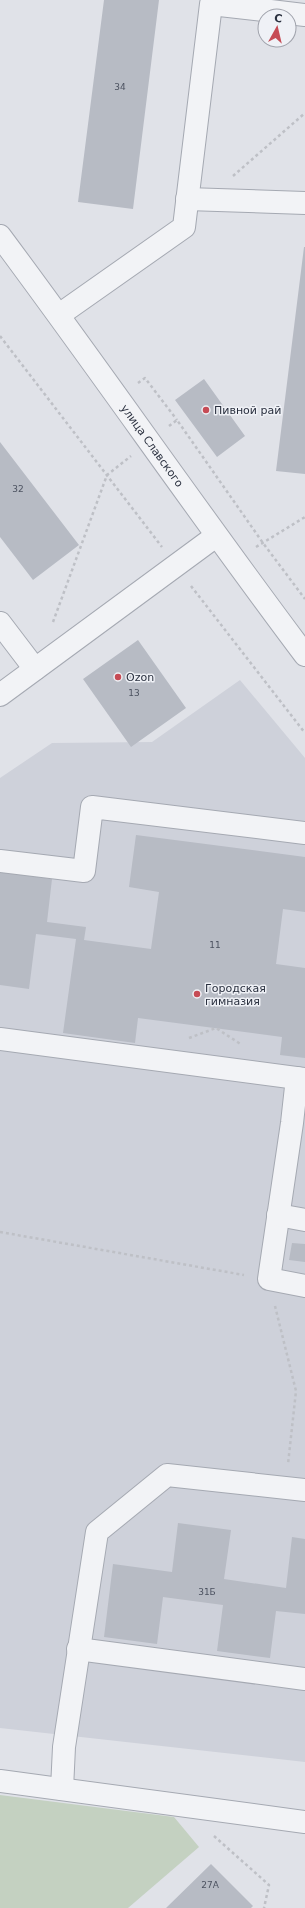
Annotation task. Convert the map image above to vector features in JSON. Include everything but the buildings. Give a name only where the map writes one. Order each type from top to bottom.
[{"type":"street","points":[[59,315],[184,227],[196,199],[211,4],[305,15]]},
{"type":"street","points":[[196,199],[305,203]]},
{"type":"street","name":"улица Славского","points":[[0,236],[59,315],[235,563],[305,655]]},
{"type":"street","points":[[0,695],[216,536]]},
{"type":"street","points":[[0,623],[34,669]]},
{"type":"street","points":[[0,861],[84,871],[92,806],[305,833]]},
{"type":"street","points":[[0,1040],[301,1079],[278,1215],[269,1279],[305,1286]]},
{"type":"street","points":[[278,1215],[305,1220]]},
{"type":"street","points":[[62,1789],[64,1747],[97,1532],[167,1475],[295,1489]]},
{"type":"street","points":[[78,1650],[305,1679]]},
{"type":"street","points":[[0,1781],[305,1822]]},
{"type":"path","points":[[196,199],[305,113]]},
{"type":"path","points":[[0,336],[305,733]]},
{"type":"path","points":[[50,627],[55,620],[107,475],[177,420],[262,543],[305,599]]},
{"type":"path","points":[[235,563],[262,543],[305,516]]},
{"type":"path","points":[[187,1038],[216,1028],[249,1049]]},
{"type":"path","points":[[0,1232],[269,1279],[296,1391],[295,1489]]},
{"type":"path","points":[[210,1832],[269,1885],[264,1908]]},
{"type":"shaded area","points":[[240,680],[305,758],[305,1762],[0,1728],[0,778],[52,743],[152,742]]},
{"type":"green space","points":[[0,1795],[174,1817],[199,1847],[128,1908],[0,1908]]},
{"type":"place","name":"Пивной рай","points":[[206,410]]},
{"type":"place","name":"Ozon","points":[[118,677]]},
{"type":"place","name":"Городская гимназия","points":[[197,994]]}]
